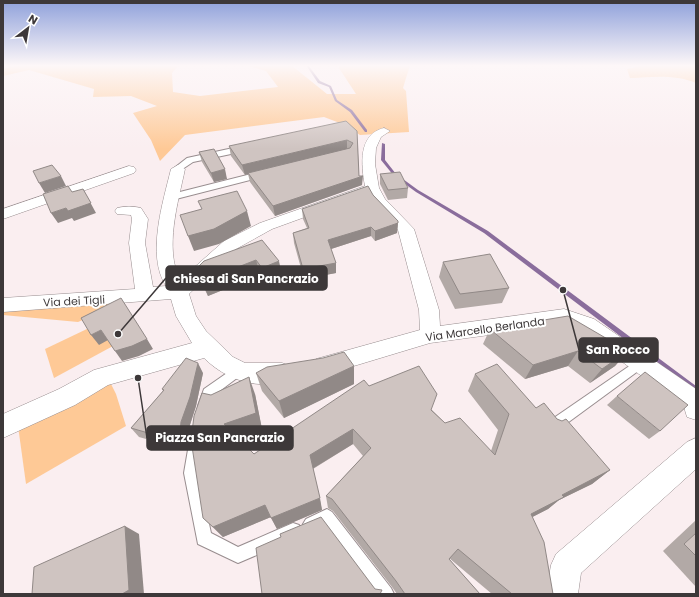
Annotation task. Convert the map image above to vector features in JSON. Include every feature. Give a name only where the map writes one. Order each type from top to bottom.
[{"type":"street","points":[[384,131],[374,138],[370,145],[372,188],[379,201],[406,229],[429,310],[430,335]]},
{"type":"street","points":[[237,371],[207,348],[182,309],[179,292],[172,285],[168,272],[166,257],[167,228],[178,169],[190,160],[259,145]]},
{"type":"street","points":[[3,214],[129,170]]},
{"type":"street","points":[[172,197],[279,171]]},
{"type":"street","points":[[179,292],[230,245],[266,226],[372,188]]},
{"type":"street","points":[[122,211],[136,211],[140,218],[137,243],[145,295]]},
{"type":"street","name":"Via dei Tigli","points":[[3,305],[179,292]]},
{"type":"street","name":"Via Marcello Berlanda","points":[[237,371],[276,374],[324,366],[430,335],[564,318],[587,325],[641,363],[695,397]]},
{"type":"street","points":[[3,426],[67,397],[102,377],[207,348]]},
{"type":"street","points":[[562,594],[566,565],[696,451]]},
{"type":"lane","points":[[540,418],[549,429],[641,363]]},
{"type":"lane","points":[[237,371],[208,393],[198,427],[191,473],[204,538],[238,555],[328,517],[385,594]]},
{"type":"shaded area","points":[[94,93],[179,93],[200,96],[227,93],[406,93],[409,132],[360,135],[345,125],[324,117],[185,135],[160,161],[151,140],[133,113],[157,106],[131,96],[93,97]]},
{"type":"shaded area","points":[[128,301],[78,322],[3,315],[3,310]]},
{"type":"shaded area","points":[[89,328],[109,340],[113,346],[54,378],[45,349]]},
{"type":"shaded area","points":[[109,380],[116,394],[126,426],[26,484],[18,426]]},
{"type":"building","points":[[346,121],[357,131],[359,176],[363,176],[273,206],[248,173],[350,148],[353,143],[347,140],[242,165],[229,146]]},
{"type":"building","points":[[214,149],[225,169],[211,173],[199,152]]},
{"type":"building","points":[[52,165],[61,176],[39,183],[33,171]]},
{"type":"building","points":[[400,172],[408,188],[388,190],[380,174]]},
{"type":"building","points":[[68,186],[72,192],[83,189],[91,203],[68,211],[66,208],[51,213],[43,194]]},
{"type":"building","points":[[368,186],[373,195],[398,221],[398,223],[375,231],[371,227],[328,240],[336,263],[303,269],[293,233],[309,228],[302,209]]},
{"type":"building","points":[[237,191],[247,211],[214,229],[188,236],[180,215],[202,209],[198,201]]},
{"type":"building","points":[[262,240],[279,261],[262,268],[256,260],[202,281],[196,269],[204,261]]},
{"type":"building","points":[[490,254],[509,288],[460,294],[443,262]]},
{"type":"building","points":[[121,298],[147,339],[132,346],[115,351],[101,330],[91,335],[81,318]]},
{"type":"building","points":[[568,316],[628,351],[602,369],[578,351],[533,365],[490,329]]},
{"type":"building","points":[[344,352],[354,366],[279,401],[256,373],[267,367],[323,358]]},
{"type":"building","points":[[186,358],[198,363],[190,397],[181,422],[179,442],[131,428],[164,390],[162,389]]},
{"type":"building","points":[[497,364],[536,408],[544,403],[557,419],[562,421],[566,419],[610,470],[562,495],[564,497],[531,514],[544,542],[553,594],[512,594],[458,549],[449,559],[480,594],[405,594],[332,499],[326,496],[371,448],[353,429],[310,455],[320,498],[271,518],[265,505],[213,527],[203,518],[191,440],[194,416],[202,393],[211,395],[249,377],[256,413],[224,424],[254,454],[364,380],[369,386],[419,366],[437,394],[431,410],[445,423],[460,418],[495,455],[509,414],[475,374]]},
{"type":"building","points":[[645,372],[688,405],[660,431],[617,396]]},
{"type":"building","points":[[321,517],[375,589],[382,590],[380,594],[262,594],[256,548],[281,537],[280,534]]},
{"type":"building","points":[[125,526],[129,590],[122,594],[32,594],[34,567]]},
{"type":"building","points":[[696,533],[696,556],[684,544]]},
{"type":"waterway","points":[[333,93],[336,100],[351,111],[366,131]]},
{"type":"waterway","points":[[383,144],[383,160],[395,175],[417,191],[486,232],[696,390]]},
{"type":"place","name":"San Rocco","points":[[563,290]]},
{"type":"place","name":"chiesa di San Pancrazio","points":[[118,334]]},
{"type":"place","name":"Piazza San Pancrazio","points":[[138,378]]}]
